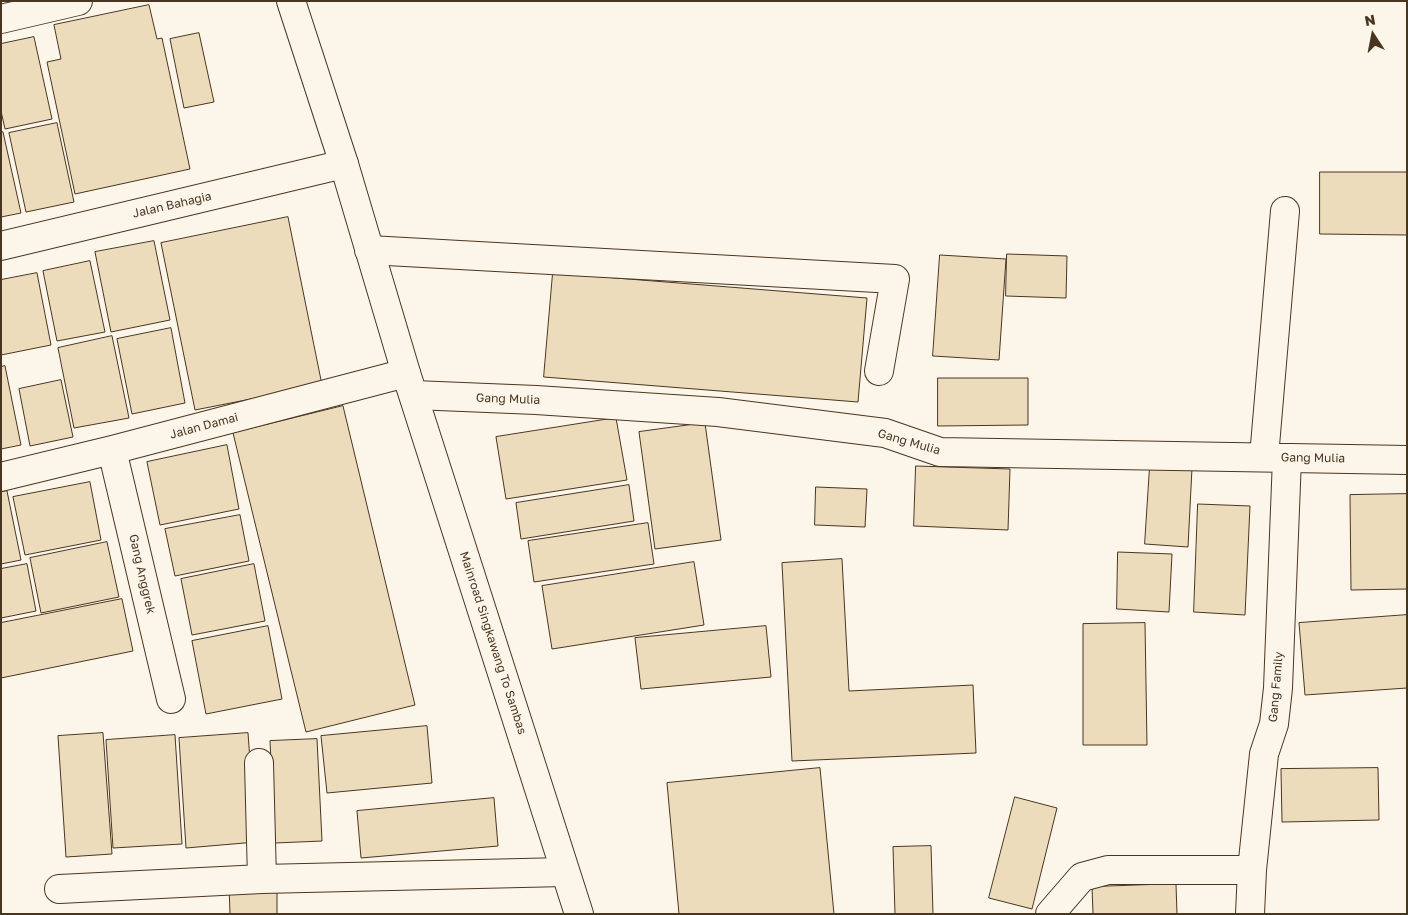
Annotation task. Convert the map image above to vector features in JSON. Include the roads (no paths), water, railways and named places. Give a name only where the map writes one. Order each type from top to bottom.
[{"type":"main road","points":[[1,19],[78,1]]},
{"type":"main road","name":"Mainroad Singkawang To Sambas","points":[[291,1],[344,164],[410,384],[579,914]]},
{"type":"main road","name":"Jalan Bahagia","points":[[1,246],[344,164]]},
{"type":"main road","name":"Gang Family","points":[[1250,914],[1252,870],[1264,754],[1274,724],[1278,688],[1276,458],[1285,211]]},
{"type":"main road","points":[[369,250],[895,280],[878,371]]},
{"type":"main road","name":"Gang Mulia","points":[[410,384],[536,400],[718,412],[885,433],[940,452],[1407,460]]},
{"type":"main road","name":"Jalan Damai","points":[[1,477],[112,450],[410,384]]},
{"type":"main road","name":"Gang Anggrek","points":[[112,450],[171,699]]},
{"type":"main road","points":[[259,763],[262,879]]},
{"type":"main road","points":[[1050,914],[1082,877],[1108,870],[1252,870]]},
{"type":"main road","points":[[59,888],[262,879],[565,872]]}]
